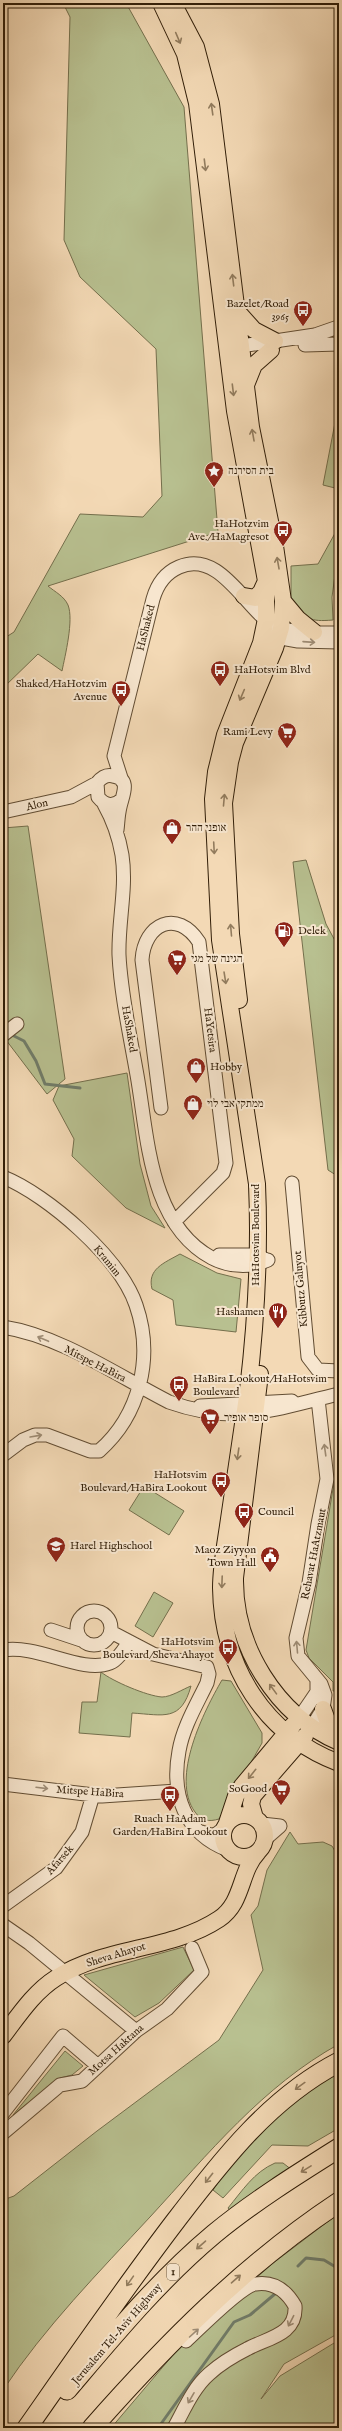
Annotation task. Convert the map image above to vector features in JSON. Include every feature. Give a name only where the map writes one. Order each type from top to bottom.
[{"type":"highway","points":[[26,2428],[148,2257],[234,2147],[277,2103],[301,2085],[337,2062]]},
{"type":"highway","name":"Jerusalem Tel-Aviv Highway","points":[[36,2428],[128,2319],[195,2251],[252,2205],[339,2148]]},
{"type":"highway","points":[[93,2427],[167,2345],[223,2290],[277,2246],[339,2202]]},
{"type":"main road","points":[[161,3],[185,54],[197,103],[237,350]]},
{"type":"main road","points":[[173,3],[196,47],[211,104],[237,311],[237,350]]},
{"type":"main road","points":[[237,311],[254,330],[273,345],[254,365],[246,386]]},
{"type":"main road","name":"HaHotsvim Boulevard","points":[[237,350],[246,386],[256,458],[276,554],[283,601],[280,633],[235,743],[230,762],[224,803],[233,949],[268,1199],[251,1359],[251,1409],[237,1564],[236,1602],[245,1638],[260,1670],[276,1694],[306,1722],[339,1742]]},
{"type":"main road","name":"HaHotsvim Boulevard","points":[[237,350],[240,445],[259,534],[266,581],[265,625],[255,662],[225,735],[216,772],[213,799],[218,923],[257,1184],[261,1260]]},
{"type":"main road","points":[[238,591],[255,598],[261,592],[266,581]]},
{"type":"main road","points":[[283,601],[298,619],[314,632]]},
{"type":"main road","name":"HaHotsvim Boulevard","points":[[251,1409],[224,1556],[222,1596],[228,1632],[239,1672],[265,1713],[292,1739],[332,1760]]},
{"type":"main road","points":[[323,1709],[327,1720],[339,1732]]},
{"type":"main road","points":[[265,1713],[271,1735],[268,1754]]},
{"type":"main road","points":[[229,1851],[247,1857],[261,1846],[265,1832],[252,1812],[251,1800],[272,1773],[292,1739],[306,1722]]},
{"type":"main road","points":[[240,1892],[240,1872],[222,1836],[225,1826],[236,1796],[268,1754],[292,1739]]},
{"type":"main road","points":[[272,1773],[300,1759],[332,1760]]},
{"type":"main road","points":[[225,1826],[240,1815],[258,1821]]},
{"type":"main road","name":"Sheva Ahayot","points":[[3,2036],[34,1996],[65,1972],[93,1961],[206,1926],[229,1911],[240,1892],[248,1865],[261,1846]]},
{"type":"street","points":[[273,345],[315,335],[338,326]]},
{"type":"street","points":[[237,350],[273,345],[318,343],[339,344],[336,336],[338,326]]},
{"type":"street","name":"HaShaked","points":[[99,782],[106,766],[114,756],[153,599],[162,580],[177,568],[194,565],[206,567],[217,572],[238,591],[265,625],[280,633]]},
{"type":"street","points":[[280,633],[339,633]]},
{"type":"street","points":[[280,633],[339,642]]},
{"type":"street","points":[[114,756],[126,790],[122,799],[114,805],[102,802],[96,793],[99,782],[114,776],[122,780]]},
{"type":"street","name":"Alon","points":[[71,797],[99,782]]},
{"type":"street","name":"Alon","points":[[3,812],[71,797],[89,797],[102,802]]},
{"type":"street","name":"HaShaked","points":[[122,799],[117,832],[123,872],[120,965],[152,1163],[158,1185],[174,1222]]},
{"type":"street","name":"HaShaked","points":[[102,802],[117,832]]},
{"type":"street","name":"HaYetsira","points":[[161,1108],[142,960],[143,947],[158,925],[171,923],[187,927],[199,942],[226,1163],[223,1173],[174,1222]]},
{"type":"street","points":[[120,965],[142,960]]},
{"type":"street","points":[[3,1035],[17,1024]]},
{"type":"street","name":"Kramim","points":[[3,1177],[48,1203],[68,1219],[115,1268],[136,1304],[142,1335],[141,1387]]},
{"type":"street","name":"Kibbutz Galuyot","points":[[292,1183],[308,1358],[318,1370],[339,1371]]},
{"type":"street","points":[[174,1222],[196,1248],[224,1263],[261,1260]]},
{"type":"street","name":"Mitspe HaBira","points":[[3,1327],[34,1335],[60,1346],[185,1408],[251,1409],[316,1400],[339,1394]]},
{"type":"street","points":[[3,1455],[23,1440],[35,1435],[46,1435],[90,1451],[99,1451],[128,1416],[141,1387]]},
{"type":"street","name":"Rehavat HaAtzmaut","points":[[316,1400],[333,1478],[318,1524],[309,1584],[296,1638],[298,1656],[317,1679],[324,1695],[323,1709]]},
{"type":"street","points":[[51,1630],[81,1640],[86,1644],[97,1645],[105,1642],[111,1632],[111,1626],[106,1615],[95,1611],[89,1612],[79,1618],[77,1624],[78,1635],[81,1640]]},
{"type":"street","points":[[111,1632],[153,1654],[207,1667],[209,1674],[207,1683],[179,1750],[177,1791],[183,1809],[195,1827],[210,1842],[229,1851]]},
{"type":"street","points":[[3,1650],[16,1648],[81,1664],[99,1664],[110,1663],[118,1658],[129,1642]]},
{"type":"street","points":[[306,1722],[317,1692],[317,1679]]},
{"type":"street","points":[[306,1722],[323,1709]]},
{"type":"street","name":"Mitspe HaBira","points":[[3,1784],[92,1795],[116,1796],[177,1791]]},
{"type":"street","name":"Afarsek","points":[[3,1906],[56,1868],[82,1832],[92,1795]]},
{"type":"street","points":[[195,1827],[208,1835],[214,1836],[225,1826]]},
{"type":"street","points":[[3,1925],[65,1972],[136,2030]]},
{"type":"street","name":"Motsa Haktana","points":[[3,2132],[60,2085],[82,2081],[136,2030],[167,2009],[202,1972],[192,1948]]},
{"type":"street","points":[[3,2113],[63,2036],[98,2066]]},
{"type":"street","points":[[93,2427],[134,2392],[234,2297],[254,2284],[276,2285],[284,2291],[294,2306],[292,2323],[279,2335],[248,2348],[221,2364],[207,2375],[196,2389],[174,2428]]},
{"type":"green space","points":[[63,3],[126,3],[184,107],[218,532],[48,586],[64,599],[70,612],[70,629],[62,671],[38,654],[3,688],[3,639],[14,632],[80,514],[143,517],[162,496],[156,349],[80,277],[64,240],[70,17]]},
{"type":"green space","points":[[339,402],[339,489],[323,485]]},
{"type":"green space","points":[[339,526],[339,563],[335,575],[332,597],[333,620],[313,620],[305,616],[291,602],[291,566],[318,564]]},
{"type":"green space","points":[[28,826],[65,1079],[47,1094],[3,1036],[3,828]]},
{"type":"green space","points":[[306,860],[326,924],[339,948],[339,1177],[328,1170],[293,862]]},
{"type":"green space","points":[[127,1073],[140,1164],[151,1206],[165,1228],[126,1208],[72,1156],[74,1139],[53,1100],[59,1086]]},
{"type":"green space","points":[[180,1254],[217,1273],[241,1279],[236,1332],[176,1325],[173,1300],[152,1289],[151,1282],[152,1276],[158,1267]]},
{"type":"green space","points":[[339,1442],[339,1691],[333,1691],[333,1682],[309,1658],[306,1650],[336,1471],[336,1443]]},
{"type":"green space","points":[[144,1486],[184,1511],[169,1535],[129,1510]]},
{"type":"green space","points":[[154,1592],[173,1603],[153,1637],[135,1626]]},
{"type":"green space","points":[[101,1672],[113,1680],[130,1688],[162,1697],[177,1693],[191,1686],[187,1698],[182,1706],[170,1714],[153,1715],[132,1713],[130,1737],[79,1733],[82,1702],[97,1702]]},
{"type":"green space","points":[[222,1680],[231,1681],[262,1733],[262,1743],[219,1819],[209,1820],[203,1819],[195,1812],[188,1798],[186,1781],[192,1745],[199,1726]]},
{"type":"green space","points":[[290,1832],[298,1844],[323,1842],[332,1846],[339,1858],[339,2044],[311,2061],[286,2080],[261,2101],[215,2146],[73,2300],[19,2367],[3,2390],[3,2200],[14,2196],[97,2131],[219,2040],[263,1970],[251,1915],[258,1906],[267,1870]]},
{"type":"green space","points":[[183,1947],[194,1970],[159,2003],[135,2017],[84,1975]]},
{"type":"green space","points":[[65,2051],[83,2066],[72,2075],[60,2078],[13,2115]]},
{"type":"green space","points":[[339,2070],[339,2128],[308,2146],[272,2145],[223,2198],[213,2190],[240,2149],[267,2121]]},
{"type":"green space","points":[[275,2163],[283,2163],[292,2170],[232,2213],[228,2208],[243,2189],[261,2171]]},
{"type":"green space","points":[[339,2213],[339,2333],[284,2364],[261,2399],[280,2376],[339,2340],[339,2428],[111,2428],[184,2342],[272,2264]]},
{"type":"waterway","points":[[10,1034],[24,1041],[36,1061],[45,1084],[80,1088]]},
{"type":"waterway","points":[[298,2266],[306,2258],[324,2260],[339,2269]]},
{"type":"waterway","points":[[158,2428],[234,2322],[250,2315],[276,2293]]},
{"type":"place","name":"Bazelet/Road 3965","points":[[303,327]]},
{"type":"place","name":"בית הסירנה","points":[[214,488]]},
{"type":"place","name":"HaHotzvim Ave./HaMagresot","points":[[283,547]]},
{"type":"place","name":"HaHotsvim Blvd","points":[[220,687]]},
{"type":"place","name":"Shaked/HaHotzvim Avenue","points":[[121,707]]},
{"type":"place","name":"Rami Levy","points":[[287,749]]},
{"type":"place","name":"אופני ההר","points":[[172,845]]},
{"type":"place","name":"Delek","points":[[284,948]]},
{"type":"place","name":"הגינה של מגי","points":[[177,976]]},
{"type":"place","name":"Hobby","points":[[196,1084]]},
{"type":"place","name":"ממתקי אבי לוי","points":[[193,1121]]},
{"type":"place","name":"Hashamen","points":[[278,1329]]},
{"type":"place","name":"HaBira Lookout/HaHotsvim Boulevard","points":[[179,1402]]},
{"type":"place","name":"סופר אופיר","points":[[210,1435]]},
{"type":"place","name":"HaHotsvim Boulevard/HaBira Lookout","points":[[221,1498]]},
{"type":"place","name":"Council","points":[[244,1529]]},
{"type":"place","name":"Harel Highschool","points":[[56,1563]]},
{"type":"place","name":"Maoz Ziyyon Town Hall","points":[[270,1573]]},
{"type":"place","name":"HaHotsvim Boulevard/Sheva Ahayot","points":[[228,1665]]},
{"type":"place","name":"SoGood","points":[[281,1806]]},
{"type":"place","name":"Ruach HaAdam Garden/HaBira Lookout","points":[[170,1812]]}]
